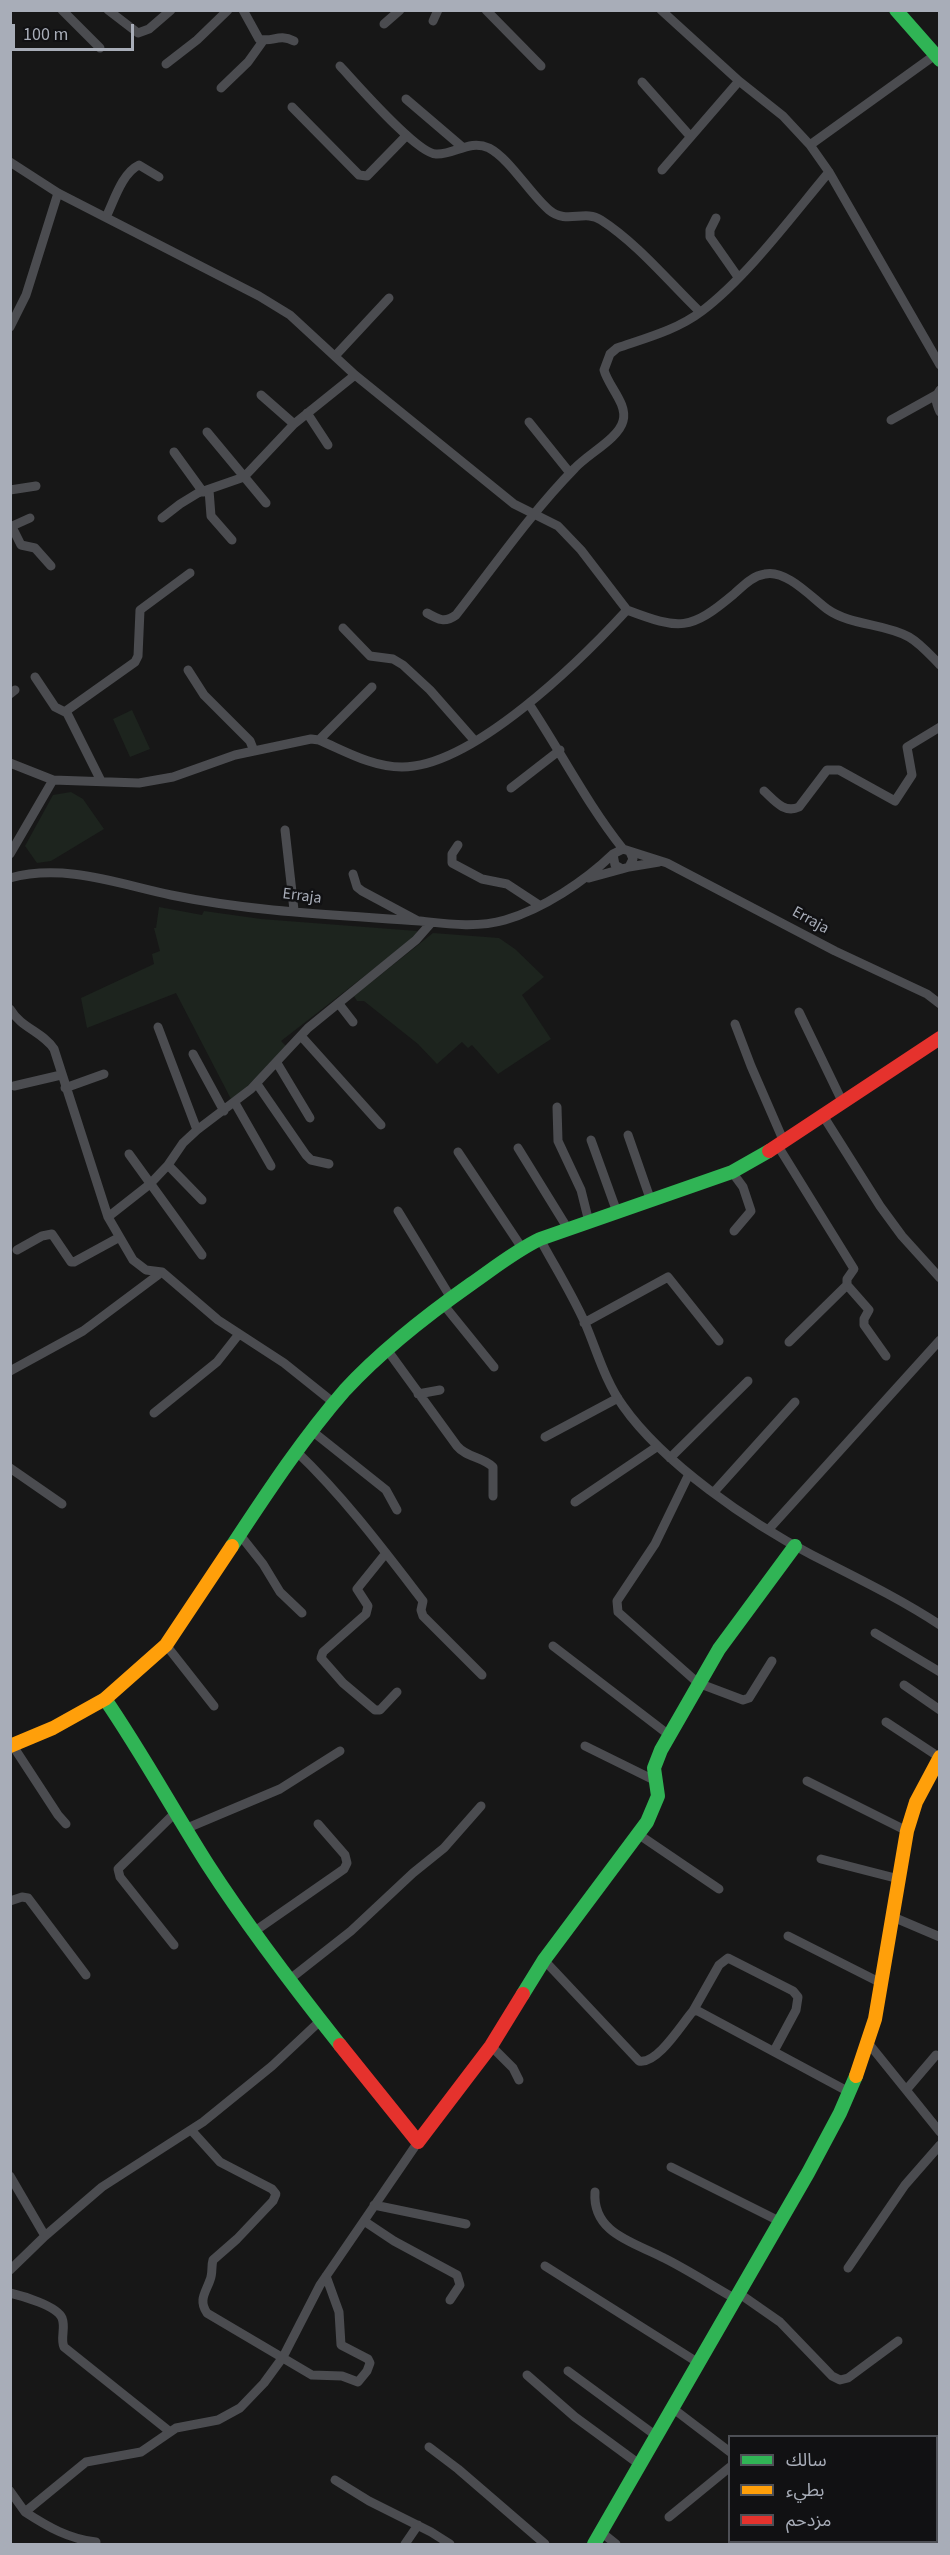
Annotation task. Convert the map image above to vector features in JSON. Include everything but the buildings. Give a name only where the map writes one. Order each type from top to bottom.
[{"type":"main road","points":[[896,10],[937,58]]},
{"type":"main road","points":[[12,1746],[53,1728],[105,1699],[166,1645],[297,1452],[334,1403],[369,1366],[447,1301],[522,1248],[540,1239],[732,1172],[781,1144],[822,1114],[939,1037]]},
{"type":"main road","points":[[105,1699],[135,1743],[185,1829],[255,1931],[320,2021],[418,2142],[491,2046],[544,1960],[638,1834],[657,1803],[655,1761],[669,1735],[724,1642],[752,1608],[795,1546]]},
{"type":"main road","points":[[594,2544],[779,2221],[849,2092],[869,2044],[907,1832],[916,1802],[939,1757]]},
{"type":"street","points":[[62,10],[100,48]]},
{"type":"street","points":[[108,10],[138,33],[149,29],[164,12]]},
{"type":"street","points":[[166,64],[197,40],[228,10]]},
{"type":"street","points":[[243,10],[257,37],[263,40],[281,36],[294,41]]},
{"type":"street","points":[[384,24],[400,10]]},
{"type":"street","points":[[433,21],[438,10]]},
{"type":"street","points":[[486,10],[541,66]]},
{"type":"street","points":[[661,10],[739,81],[783,116],[810,145],[829,172],[939,365]]},
{"type":"street","points":[[221,88],[248,62],[263,40]]},
{"type":"street","points":[[810,145],[937,58]]},
{"type":"street","points":[[340,66],[406,136],[430,153],[447,152],[461,146],[475,144],[490,149],[550,210],[564,218],[590,216],[598,218],[620,234],[700,312]]},
{"type":"street","points":[[662,170],[739,81]]},
{"type":"street","points":[[642,82],[690,136]]},
{"type":"street","points":[[406,99],[461,146]]},
{"type":"street","points":[[292,107],[359,175],[367,176],[406,136]]},
{"type":"street","points":[[10,162],[58,193],[275,304],[356,375],[514,504],[558,526],[581,550],[627,610],[673,624],[695,623],[750,580],[770,573],[800,586],[828,609],[843,617],[910,638],[939,664]]},
{"type":"street","points":[[106,218],[125,179],[134,167],[139,165],[159,177]]},
{"type":"street","points":[[427,613],[438,620],[448,620],[456,615],[534,514],[570,473],[621,428],[624,416],[621,405],[604,370],[609,354],[617,348],[674,327],[700,312],[738,277],[829,172]]},
{"type":"street","points":[[10,327],[26,295],[58,193]]},
{"type":"street","points":[[716,218],[710,231],[710,237],[738,277]]},
{"type":"street","points":[[335,356],[389,298]]},
{"type":"street","points":[[162,519],[180,504],[206,491],[244,477],[294,424],[356,375]]},
{"type":"street","points":[[891,420],[938,392],[939,412]]},
{"type":"street","points":[[261,395],[294,424]]},
{"type":"street","points":[[307,413],[328,445]]},
{"type":"street","points":[[529,422],[570,473]]},
{"type":"street","points":[[207,432],[266,503]]},
{"type":"street","points":[[174,452],[206,491],[211,516],[232,540]]},
{"type":"street","points":[[10,490],[36,486]]},
{"type":"street","points":[[30,518],[11,527],[21,545],[35,548],[51,566]]},
{"type":"street","points":[[67,713],[68,708],[135,662],[138,656],[140,610],[190,573]]},
{"type":"street","points":[[10,763],[53,780],[139,783],[159,781],[254,751],[300,741],[319,740],[366,760],[400,767],[438,759],[474,740],[529,704],[602,637],[627,610]]},
{"type":"street","points":[[343,628],[370,656],[393,659],[403,665],[430,690],[474,740]]},
{"type":"street","points":[[188,670],[204,694],[250,741],[254,751]]},
{"type":"street","points":[[35,677],[55,707],[67,713],[85,744],[101,781]]},
{"type":"street","points":[[319,740],[372,687]]},
{"type":"street","points":[[529,704],[560,750],[589,803],[621,851],[633,859],[626,868]]},
{"type":"street","points":[[764,791],[783,807],[794,810],[799,807],[827,770],[832,769],[839,770],[895,801],[912,775],[907,747],[939,727]]},
{"type":"street","points":[[511,788],[560,750]]},
{"type":"street","points":[[10,854],[53,780]]},
{"type":"street","points":[[285,830],[294,910]]},
{"type":"street","points":[[458,845],[452,854],[452,863],[482,879],[507,884],[539,905]]},
{"type":"street","points":[[621,851],[613,862],[626,868]]},
{"type":"street","points":[[584,879],[621,851]]},
{"type":"street","name":"Erraja","points":[[621,851],[667,863],[732,895],[835,951],[927,994],[939,1004]]},
{"type":"street","points":[[584,879],[647,862],[667,863]]},
{"type":"street","name":"Erraja","points":[[10,878],[23,875],[72,873],[223,905],[338,916],[472,924],[505,920],[539,905],[584,879]]},
{"type":"street","points":[[353,874],[355,882],[362,891],[418,921]]},
{"type":"street","points":[[108,1217],[150,1184],[168,1165],[183,1143],[197,1130],[257,1084],[301,1036],[416,940],[431,923]]},
{"type":"street","points":[[927,994],[939,996]]},
{"type":"street","points":[[339,1004],[352,1022]]},
{"type":"street","points":[[10,1010],[22,1025],[50,1042],[54,1049],[108,1217],[118,1238],[140,1267],[162,1272],[239,1334],[284,1364],[334,1403]]},
{"type":"street","points":[[799,1012],[842,1101]]},
{"type":"street","points":[[735,1024],[781,1144],[853,1265],[853,1272],[847,1279],[848,1285],[869,1310],[864,1319],[864,1325],[886,1356]]},
{"type":"street","points":[[158,1027],[197,1130]]},
{"type":"street","points":[[301,1036],[381,1125]]},
{"type":"street","points":[[193,1054],[224,1111]]},
{"type":"street","points":[[277,1063],[310,1118]]},
{"type":"street","points":[[65,1088],[104,1074]]},
{"type":"street","points":[[14,1086],[61,1075]]},
{"type":"street","points":[[257,1084],[310,1160],[329,1164]]},
{"type":"street","points":[[235,1103],[271,1166]]},
{"type":"street","points":[[557,1107],[558,1141],[581,1190],[589,1222]]},
{"type":"street","points":[[822,1114],[880,1206],[902,1236],[939,1278]]},
{"type":"street","points":[[628,1136],[651,1201]]},
{"type":"street","points":[[591,1140],[617,1212]]},
{"type":"street","points":[[518,1148],[568,1229]]},
{"type":"street","points":[[458,1152],[522,1248]]},
{"type":"street","points":[[129,1154],[202,1255]]},
{"type":"street","points":[[168,1165],[202,1200]]},
{"type":"street","points":[[732,1172],[743,1188],[751,1211],[734,1231]]},
{"type":"street","points":[[398,1211],[447,1301],[494,1367]]},
{"type":"street","points":[[16,1250],[42,1236],[52,1234],[74,1262],[118,1238]]},
{"type":"street","points":[[540,1239],[585,1323],[604,1371],[618,1398],[634,1421],[670,1458],[714,1492],[795,1546],[873,1585],[939,1625]]},
{"type":"street","points":[[10,1371],[83,1331],[162,1272]]},
{"type":"street","points":[[585,1323],[668,1277],[719,1341]]},
{"type":"street","points":[[789,1342],[848,1285]]},
{"type":"street","points":[[154,1413],[217,1362],[239,1334]]},
{"type":"street","points":[[769,1529],[939,1340]]},
{"type":"street","points":[[388,1351],[462,1452],[482,1459],[493,1467],[493,1496]]},
{"type":"street","points":[[670,1458],[748,1381]]},
{"type":"street","points":[[418,1394],[440,1390]]},
{"type":"street","points":[[545,1437],[618,1398]]},
{"type":"street","points":[[714,1492],[795,1402]]},
{"type":"street","points":[[312,1431],[386,1490],[397,1510]]},
{"type":"street","points":[[575,1502],[658,1446]]},
{"type":"street","points":[[297,1452],[353,1511],[423,1601],[421,1610],[423,1616],[482,1675]]},
{"type":"street","points":[[10,1468],[63,1504]]},
{"type":"street","points":[[689,1474],[664,1527],[623,1590],[616,1608],[623,1617],[698,1683],[743,1700],[749,1698],[772,1661]]},
{"type":"street","points":[[240,1535],[263,1564],[280,1593],[302,1613]]},
{"type":"street","points":[[386,1553],[357,1589],[368,1606],[368,1611],[323,1652],[321,1658],[343,1683],[375,1710],[380,1710],[397,1692]]},
{"type":"street","points":[[875,1633],[939,1672]]},
{"type":"street","points":[[166,1645],[214,1706]]},
{"type":"street","points":[[553,1646],[669,1735]]},
{"type":"street","points":[[904,1685],[939,1710]]},
{"type":"street","points":[[886,1722],[939,1757]]},
{"type":"street","points":[[12,1746],[52,1807],[66,1824]]},
{"type":"street","points":[[585,1746],[656,1781]]},
{"type":"street","points":[[185,1829],[280,1789],[340,1751]]},
{"type":"street","points":[[807,1781],[907,1832]]},
{"type":"street","points":[[290,1979],[351,1931],[413,1873],[444,1848],[482,1806]]},
{"type":"street","points":[[174,1945],[120,1877],[118,1869],[176,1812]]},
{"type":"street","points":[[255,1931],[344,1869],[347,1863],[345,1855],[318,1824]]},
{"type":"street","points":[[638,1834],[719,1888]]},
{"type":"street","points":[[821,1859],[899,1879]]},
{"type":"street","points":[[10,1901],[22,1897],[28,1898],[86,1975]]},
{"type":"street","points":[[893,1917],[939,1937]]},
{"type":"street","points":[[788,1936],[881,1983]]},
{"type":"street","points":[[544,1960],[639,2061],[644,2062],[654,2058],[693,2011],[719,1965],[728,1958],[794,1991],[798,1997],[796,2010],[774,2051]]},
{"type":"street","points":[[693,2011],[705,2013],[849,2092]]},
{"type":"street","points":[[10,2270],[102,2187],[192,2131],[272,2066],[320,2021]]},
{"type":"street","points":[[869,2044],[939,2132]]},
{"type":"street","points":[[491,2046],[513,2068],[519,2080]]},
{"type":"street","points":[[907,2089],[936,2055]]},
{"type":"street","points":[[192,2131],[220,2162],[272,2189],[276,2194],[256,2220],[213,2260],[212,2277],[203,2295],[203,2308],[207,2313],[312,2375],[342,2376],[355,2382],[362,2380],[370,2365],[368,2359],[340,2343],[339,2312],[326,2276]]},
{"type":"street","points":[[25,2512],[86,2462],[141,2452],[169,2431],[229,2416],[240,2408],[264,2383],[283,2357],[326,2276],[418,2142]]},
{"type":"street","points":[[848,2268],[905,2185],[939,2145]]},
{"type":"street","points":[[671,2168],[779,2221]]},
{"type":"street","points":[[10,2176],[45,2236]]},
{"type":"street","points":[[595,2192],[594,2203],[599,2217],[618,2235],[639,2248],[664,2258],[736,2295],[780,2322],[837,2379],[848,2378],[898,2341]]},
{"type":"street","points":[[374,2205],[466,2224]]},
{"type":"street","points":[[364,2221],[394,2241],[457,2275],[460,2284],[450,2300]]},
{"type":"street","points":[[545,2266],[697,2362]]},
{"type":"street","points":[[10,2293],[32,2299],[57,2312],[63,2320],[61,2341],[64,2347],[169,2431]]},
{"type":"street","points":[[568,2371],[655,2435]]},
{"type":"street","points":[[527,2375],[575,2417],[639,2464]]},
{"type":"street","points":[[671,2407],[728,2451]]},
{"type":"street","points":[[429,2447],[475,2483],[545,2544]]},
{"type":"street","points":[[669,2517],[728,2468]]},
{"type":"street","points":[[335,2480],[369,2501],[450,2544]]},
{"type":"street","points":[[10,2491],[25,2512],[66,2535],[96,2542]]},
{"type":"street","points":[[405,2544],[418,2525]]},
{"type":"street","points":[[601,2532],[616,2544]]},
{"type":"shaded area","points":[[132,710],[150,749],[130,757],[113,719]]},
{"type":"shaded area","points":[[71,792],[83,799],[104,829],[51,861],[37,863],[25,846],[53,795]]},
{"type":"shaded area","points":[[159,907],[202,915],[204,911],[261,919],[417,931],[416,936],[281,1041],[286,1046],[243,1091],[231,1099],[176,993],[87,1028],[81,998],[154,964],[152,954],[160,951],[154,928],[156,928]]},
{"type":"shaded area","points":[[433,933],[499,938],[515,949],[544,977],[522,995],[551,1039],[498,1074],[472,1045],[468,1048],[462,1042],[437,1064],[418,1044],[364,1001],[357,1001],[354,996]]},
{"type":"traffic: fast","points":[[896,10],[940,60]]},
{"type":"traffic: fast","points":[[232,1546],[300,1446],[345,1390],[390,1347],[454,1296],[513,1254],[540,1239],[732,1172],[769,1151]]},
{"type":"traffic: fast","points":[[523,1994],[544,1960],[647,1822],[658,1796],[654,1768],[661,1750],[719,1649],[795,1546]]},
{"type":"traffic: fast","points":[[105,1699],[223,1888],[340,2045]]},
{"type":"traffic: fast","points":[[594,2544],[808,2173],[840,2113],[856,2076]]},
{"type":"traffic: slow","points":[[10,1746],[53,1728],[105,1699],[166,1645],[232,1546]]},
{"type":"traffic: slow","points":[[856,2076],[875,2019],[907,1831],[916,1802],[940,1757]]},
{"type":"traffic: jam","points":[[769,1151],[940,1038]]},
{"type":"traffic: jam","points":[[340,2045],[418,2142],[491,2046],[523,1994]]}]
